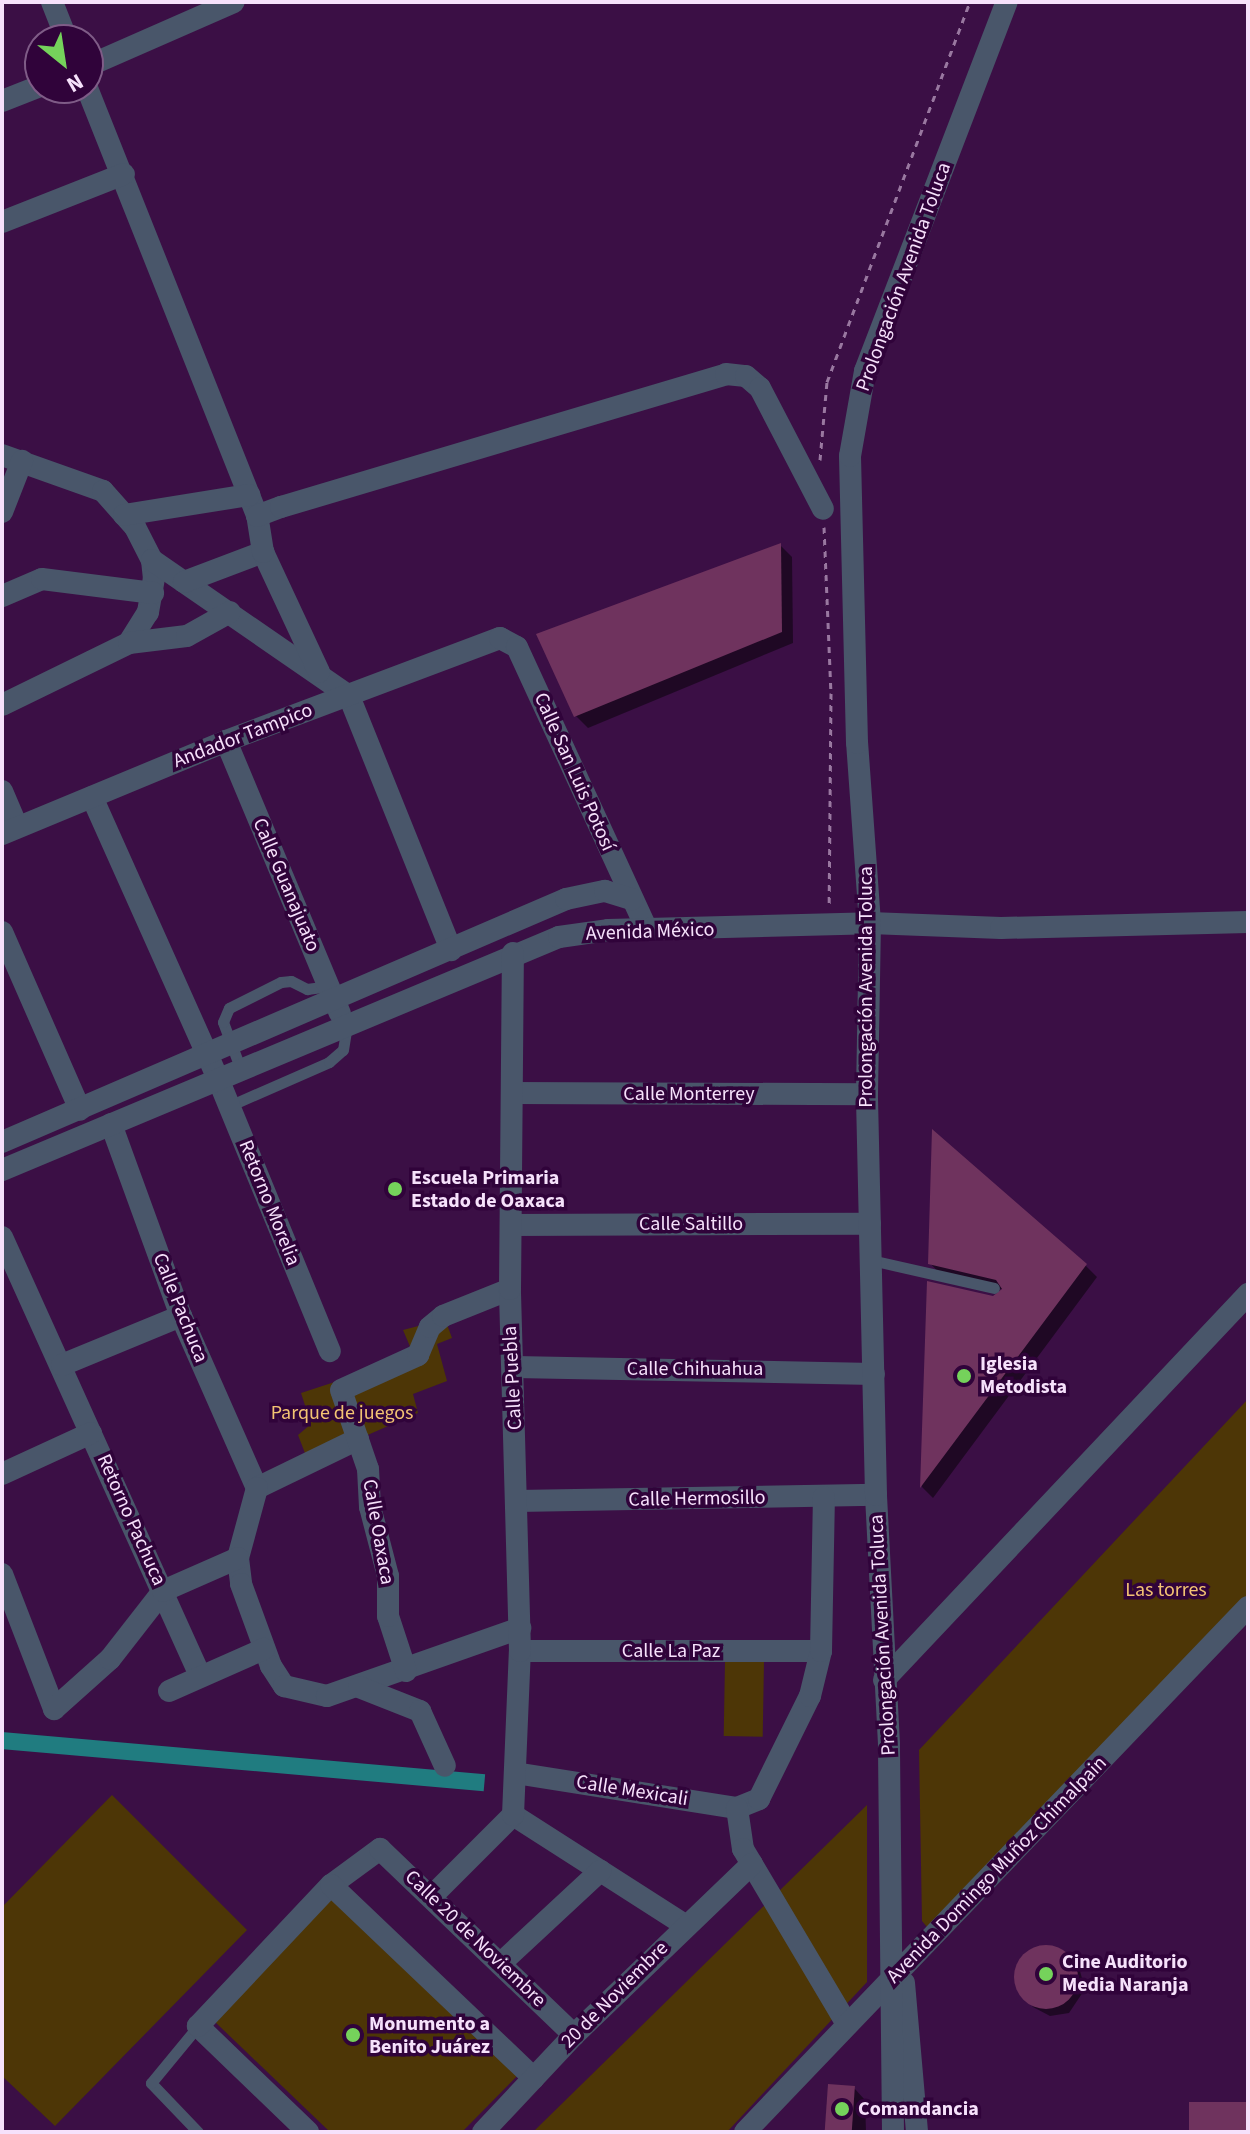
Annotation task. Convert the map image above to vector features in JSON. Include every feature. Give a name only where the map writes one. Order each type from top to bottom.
[{"type":"street","points":[[52,2],[61,24]]},
{"type":"street","points":[[104,59],[234,2]]},
{"type":"street","name":"Prolongación Avenida Toluca","points":[[895,1967],[876,1495],[867,1094],[870,923],[857,743],[853,425],[865,371],[1007,2]]},
{"type":"street","points":[[2,101],[24,92]]},
{"type":"street","points":[[94,104],[253,506],[263,552],[319,672]]},
{"type":"street","points":[[2,222],[124,174]]},
{"type":"street","points":[[124,515],[253,506],[726,374],[746,376],[760,388],[823,509]]},
{"type":"street","points":[[2,512],[12,458],[86,481],[124,515],[152,560],[319,672],[349,696],[451,950]]},
{"type":"street","points":[[184,582],[263,552]]},
{"type":"street","points":[[2,705],[74,672],[139,635],[153,593],[152,560]]},
{"type":"street","points":[[2,596],[42,579],[153,593]]},
{"type":"street","points":[[129,643],[187,636],[230,612]]},
{"type":"street","name":"Calle San Luis Potosí","points":[[485,639],[500,638],[517,647],[647,929]]},
{"type":"street","name":"Andador Tampico","points":[[10,830],[485,639]]},
{"type":"street","name":"Calle Guanajuato","points":[[226,741],[346,1030]]},
{"type":"street","points":[[2,791],[10,830]]},
{"type":"street","points":[[92,797],[206,1055]]},
{"type":"street","name":"Avenida México","points":[[2,1142],[231,1045],[332,994],[451,950],[566,899],[605,891],[632,899]]},
{"type":"street","name":"Avenida México","points":[[2,1170],[346,1030],[513,953],[559,937],[647,929],[870,923],[1001,928],[1248,922]]},
{"type":"street","points":[[2,932],[80,1110]]},
{"type":"street","name":"Calle Puebla","points":[[513,953],[510,1289],[515,1367],[520,1628],[513,1795]]},
{"type":"street","name":"Retorno Morelia","points":[[206,1055],[330,1351]]},
{"type":"street","name":"Calle Monterrey","points":[[512,1093],[867,1094]]},
{"type":"street","name":"Calle Pachuca","points":[[111,1124],[181,1316],[257,1488]]},
{"type":"street","name":"Calle Saltillo","points":[[511,1225],[870,1224]]},
{"type":"street","name":"Retorno Pachuca","points":[[2,1237],[200,1676]]},
{"type":"street","name":"Calle Oaxaca","points":[[406,1671],[390,1627],[388,1576],[358,1439],[340,1395],[343,1388],[418,1355],[436,1321],[510,1289]]},
{"type":"street","points":[[884,1680],[1248,1294]]},
{"type":"street","points":[[62,1365],[181,1316]]},
{"type":"street","name":"Calle Chihuahua","points":[[515,1367],[874,1374]]},
{"type":"street","points":[[2,1474],[91,1433]]},
{"type":"street","points":[[358,1439],[257,1488],[238,1558],[248,1607],[264,1649],[284,1686],[327,1696],[406,1671],[520,1628]]},
{"type":"street","name":"Calle Hermosillo","points":[[517,1501],[876,1495]]},
{"type":"street","points":[[824,1497],[821,1651],[810,1696],[759,1799],[740,1817],[752,1864],[847,2024]]},
{"type":"street","points":[[2,1574],[54,1709],[110,1659],[163,1591],[238,1558]]},
{"type":"street","name":"Avenida Domingo Muñoz Chimalpain","points":[[745,2132],[847,2024],[895,1967],[1248,1607]]},
{"type":"street","points":[[169,1691],[264,1649]]},
{"type":"street","name":"Calle La Paz","points":[[520,1651],[821,1651]]},
{"type":"street","points":[[359,1687],[420,1711],[445,1766]]},
{"type":"street","points":[[431,1897],[513,1795],[600,1871],[685,1925]]},
{"type":"street","name":"Calle Mexicali","points":[[513,1795],[740,1817]]},
{"type":"street","name":"Calle 20 de Noviembre","points":[[331,1885],[374,1850],[388,1854],[574,2035]]},
{"type":"street","name":"20 de Noviembre","points":[[483,2132],[574,2035],[685,1925],[752,1864]]},
{"type":"street","points":[[500,1964],[600,1871]]},
{"type":"street","points":[[308,2132],[198,2026],[331,1885],[534,2078]]},
{"type":"street","points":[[895,1967],[916,2101],[917,2132]]},
{"type":"street","points":[[893,2132],[895,1967]]},
{"type":"street","points":[[893,2101],[916,2101]]},
{"type":"lane","points":[[242,1072],[223,1022],[229,1008],[281,982],[291,981],[307,989],[332,994]]},
{"type":"lane","points":[[229,1106],[329,1062],[343,1050],[346,1030]]},
{"type":"lane","points":[[871,1260],[994,1288]]},
{"type":"lane","points":[[198,2026],[151,2083],[198,2132]]},
{"type":"path","name":"Prolongación Avenida Toluca","points":[[821,464],[827,382],[970,2]]},
{"type":"path","name":"Prolongación Avenida Toluca","points":[[823,509],[831,693],[828,925]]},
{"type":"green space","name":"Parque de juegos","points":[[445,1319],[452,1338],[437,1344],[447,1381],[413,1394],[418,1413],[308,1461],[298,1435],[311,1424],[301,1393],[414,1356],[403,1330]]},
{"type":"green space","name":"Las torres","points":[[1248,1399],[1248,1606],[932,1933],[922,1921],[919,1750]]},
{"type":"green space","points":[[725,1661],[764,1662],[763,1737],[724,1736]]},
{"type":"green space","points":[[112,1795],[247,1930],[55,2126],[2,2076],[2,1907]]},
{"type":"green space","points":[[867,1805],[867,1982],[727,2132],[533,2132]]},
{"type":"green space","points":[[334,1896],[519,2074],[462,2132],[330,2132],[213,2020]]},
{"type":"shaded area","points":[[2,1732],[485,1774],[484,1791],[2,1749]]},
{"type":"building","points":[[781,543],[782,632],[574,717],[536,634]]},
{"type":"building","name":"Iglesia Metodista","points":[[932,1129],[1087,1264],[920,1488],[927,1281],[993,1296],[1002,1289],[996,1280],[928,1264]]},
{"type":"building","name":"Cine Auditorio Media Naranja","points":[[1046,1945],[1064,1951],[1072,1959],[1078,1977],[1072,1995],[1064,2003],[1046,2009],[1028,2003],[1020,1995],[1014,1977],[1020,1959],[1028,1951]]},
{"type":"building","name":"Comandancia","points":[[828,2084],[855,2086],[852,2132],[825,2132]]},
{"type":"building","points":[[1189,2102],[1248,2102],[1248,2131],[1189,2131]]},
{"type":"place","name":"Escuela Primaria Estado de Oaxaca","points":[[395,1189]]},
{"type":"place","name":"Iglesia Metodista","points":[[964,1376]]},
{"type":"place","name":"Cine Auditorio Media Naranja","points":[[1046,1974]]},
{"type":"place","name":"Monumento a Benito Juárez","points":[[353,2035]]},
{"type":"place","name":"Comandancia","points":[[842,2109]]}]
